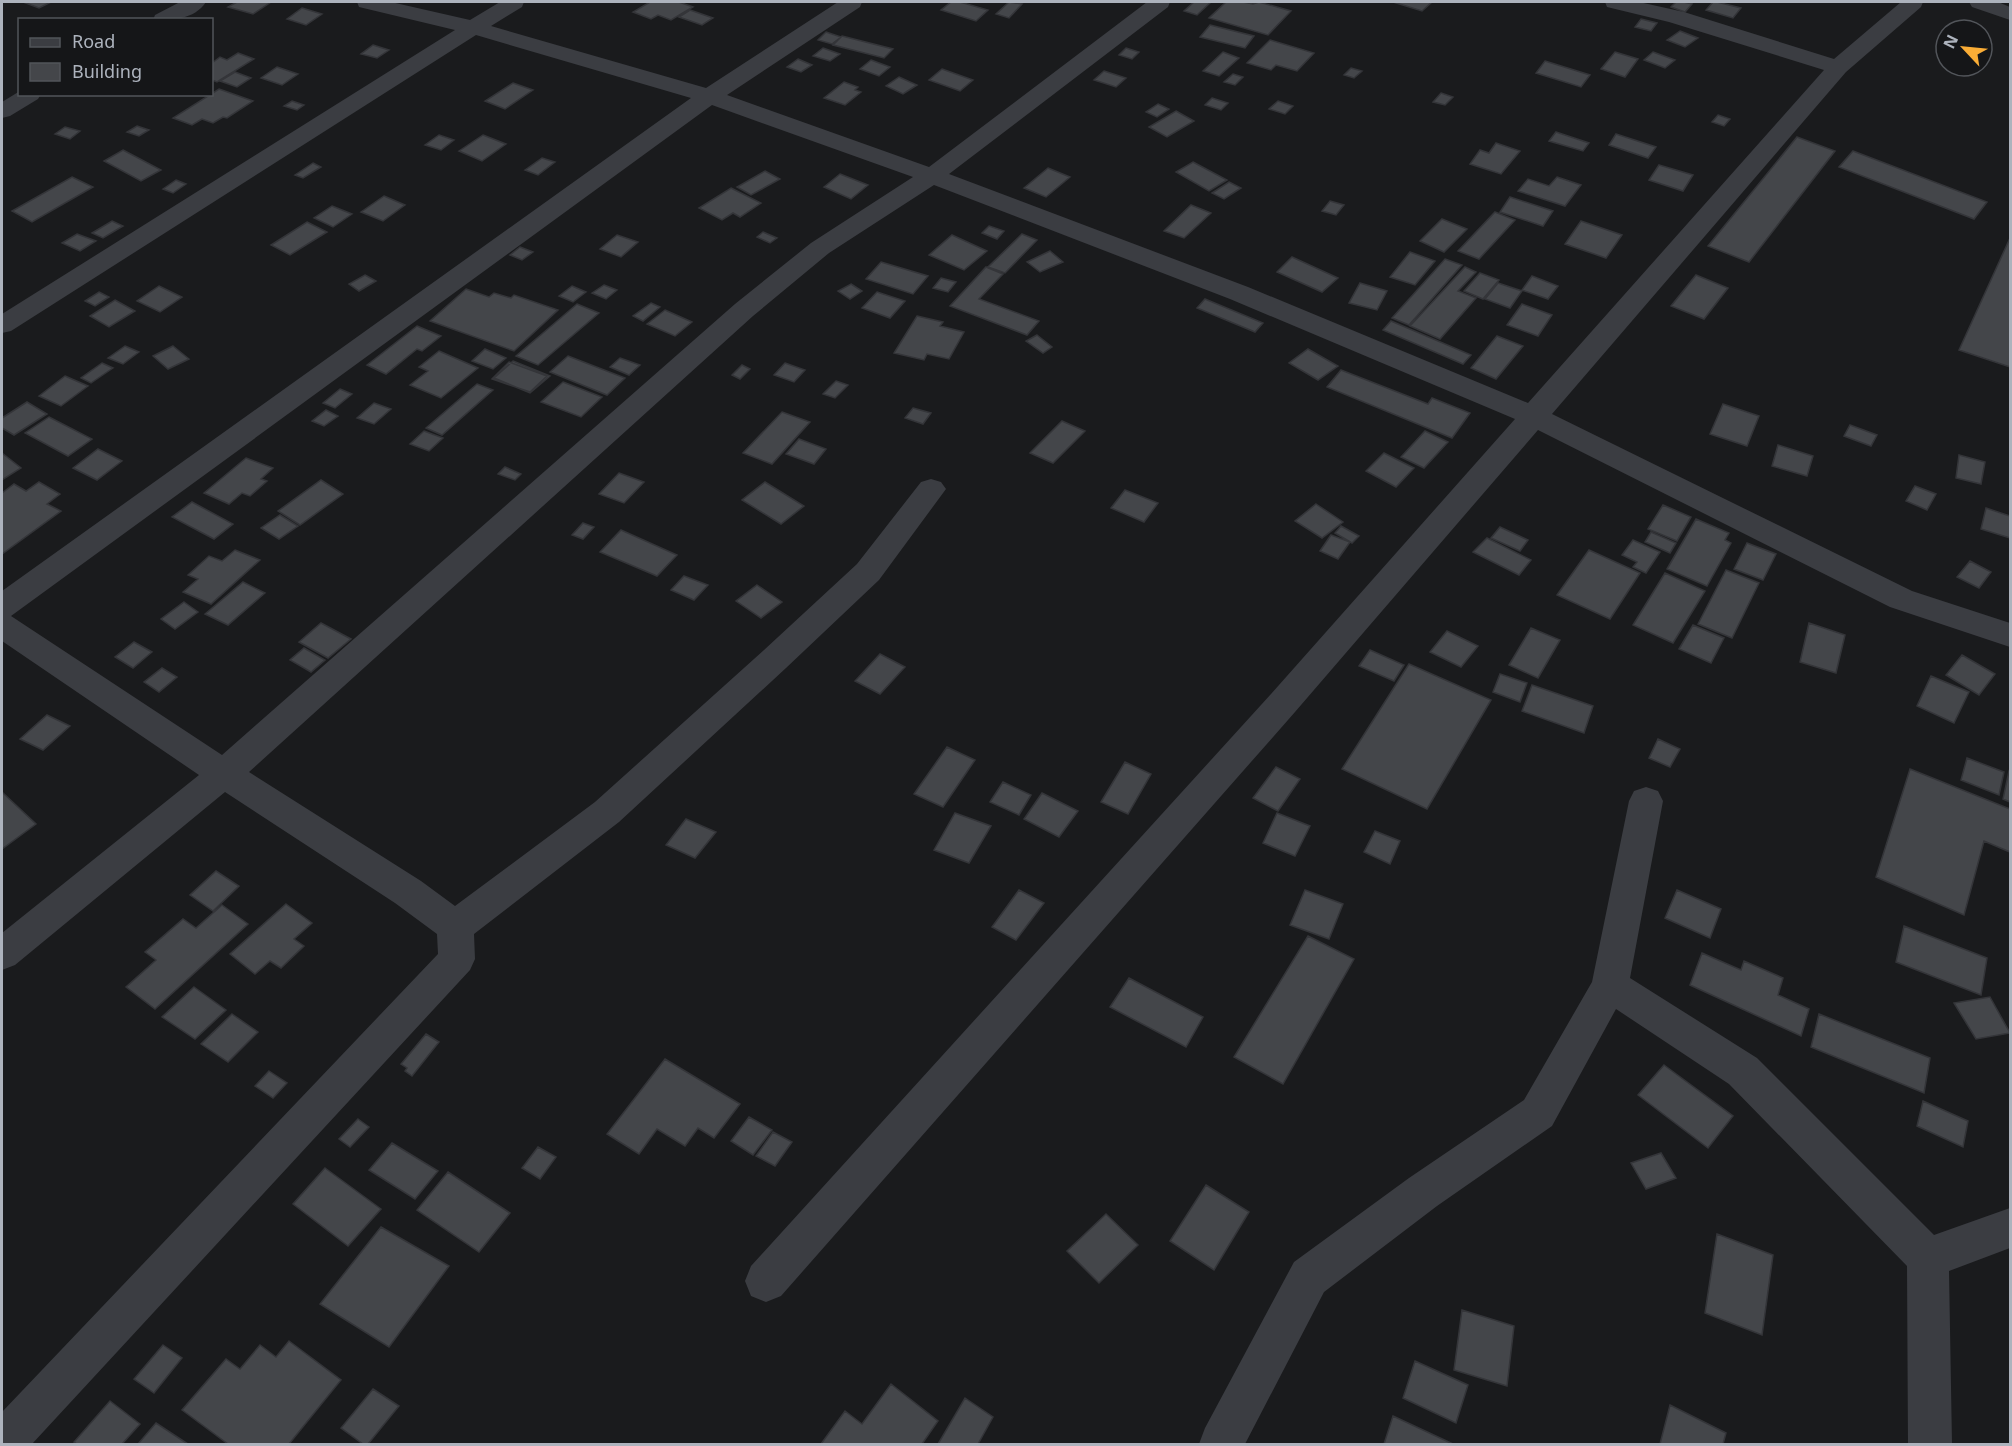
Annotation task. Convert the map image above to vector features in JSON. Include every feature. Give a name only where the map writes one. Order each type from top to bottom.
[{"type":"street","points":[[167,18],[195,2]]},
{"type":"street","points":[[367,2],[474,28],[709,96],[932,176],[1239,293],[1533,416],[1901,599],[2010,635]]},
{"type":"street","points":[[2,326],[513,2]]},
{"type":"street","points":[[2,608],[709,96],[852,2]]},
{"type":"street","points":[[2,954],[224,774],[744,310],[820,248],[932,176],[1160,2]]},
{"type":"street","points":[[1615,2],[1676,17],[1838,67]]},
{"type":"street","points":[[766,1281],[1283,703],[1838,67],[1913,2]]},
{"type":"street","points":[[1980,2],[2010,14]]},
{"type":"street","points":[[2,111],[27,96]]},
{"type":"street","points":[[455,927],[607,812],[775,659],[868,572],[931,489]]},
{"type":"street","points":[[2,625],[224,774],[408,892],[455,927],[457,959],[2,1444]]},
{"type":"street","points":[[1221,1444],[1309,1277],[1423,1192],[1538,1113],[1610,985],[1646,801]]},
{"type":"street","points":[[1610,985],[1743,1071],[1928,1258],[1930,1444]]},
{"type":"street","points":[[1928,1258],[2010,1228]]},
{"type":"building","points":[[23,2],[51,2],[39,8]]},
{"type":"building","points":[[237,2],[271,2],[253,14],[228,7]]},
{"type":"building","points":[[650,2],[679,2],[693,7],[671,20],[658,15],[651,19],[633,12]]},
{"type":"building","points":[[951,2],[960,2],[988,10],[976,21],[941,10]]},
{"type":"building","points":[[1009,2],[1022,4],[1009,18],[996,14]]},
{"type":"building","points":[[1194,2],[1211,2],[1197,15],[1184,11]]},
{"type":"building","points":[[1226,2],[1253,4],[1259,2],[1291,11],[1268,35],[1209,18]]},
{"type":"building","points":[[1393,2],[1432,2],[1422,11]]},
{"type":"building","points":[[1676,2],[1692,4],[1685,12],[1671,7]]},
{"type":"building","points":[[1713,2],[1741,8],[1733,18],[1706,10]]},
{"type":"building","points":[[302,8],[322,14],[306,25],[287,19]]},
{"type":"building","points":[[690,10],[713,18],[702,25],[679,17]]},
{"type":"building","points":[[1641,19],[1657,23],[1651,31],[1635,27]]},
{"type":"building","points":[[1210,25],[1254,36],[1245,48],[1200,37]]},
{"type":"building","points":[[1680,31],[1698,38],[1685,47],[1667,40]]},
{"type":"building","points":[[826,32],[841,37],[832,44],[818,40]]},
{"type":"building","points":[[842,36],[893,49],[884,58],[833,45]]},
{"type":"building","points":[[1270,40],[1314,53],[1297,71],[1276,65],[1271,70],[1247,63]]},
{"type":"building","points":[[373,45],[389,50],[377,58],[361,54]]},
{"type":"building","points":[[823,48],[840,54],[830,61],[813,56]]},
{"type":"building","points":[[1126,48],[1139,52],[1132,59],[1119,55]]},
{"type":"building","points":[[1223,52],[1239,58],[1219,76],[1203,71]]},
{"type":"building","points":[[1615,52],[1638,59],[1625,77],[1601,69]]},
{"type":"building","points":[[1653,52],[1675,60],[1665,68],[1644,60]]},
{"type":"building","points":[[238,53],[254,59],[217,82],[213,80],[213,62],[220,57],[227,60]]},
{"type":"building","points":[[798,59],[812,65],[801,72],[787,67]]},
{"type":"building","points":[[871,60],[890,67],[879,76],[860,69]]},
{"type":"building","points":[[1545,61],[1590,75],[1581,87],[1536,73]]},
{"type":"building","points":[[277,67],[298,74],[282,85],[261,78]]},
{"type":"building","points":[[1351,68],[1362,71],[1354,78],[1344,75]]},
{"type":"building","points":[[942,69],[973,80],[960,91],[929,80]]},
{"type":"building","points":[[1104,71],[1126,78],[1116,87],[1094,80]]},
{"type":"building","points":[[235,72],[251,78],[237,87],[220,81]]},
{"type":"building","points":[[1233,74],[1243,77],[1235,85],[1224,82]]},
{"type":"building","points":[[899,77],[917,85],[903,94],[886,86]]},
{"type":"building","points":[[844,82],[858,87],[855,90],[861,92],[845,105],[824,98]]},
{"type":"building","points":[[513,83],[533,90],[505,109],[485,101]]},
{"type":"building","points":[[219,89],[253,101],[227,118],[223,117],[213,123],[202,119],[192,125],[173,118],[208,96],[213,96],[213,93]]},
{"type":"building","points":[[1441,93],[1453,97],[1445,105],[1433,102]]},
{"type":"building","points":[[1212,98],[1228,103],[1221,110],[1205,105]]},
{"type":"building","points":[[292,101],[304,105],[297,110],[284,106]]},
{"type":"building","points":[[1278,101],[1293,106],[1285,114],[1269,109]]},
{"type":"building","points":[[1158,104],[1169,109],[1157,117],[1146,112]]},
{"type":"building","points":[[1176,111],[1194,121],[1167,137],[1149,127]]},
{"type":"building","points":[[1718,115],[1730,119],[1724,126],[1712,122]]},
{"type":"building","points":[[137,126],[149,130],[139,136],[127,132]]},
{"type":"building","points":[[65,127],[80,131],[70,139],[55,134]]},
{"type":"building","points":[[1556,132],[1589,143],[1583,151],[1549,141]]},
{"type":"building","points":[[1616,134],[1656,147],[1648,158],[1609,145]]},
{"type":"building","points":[[439,135],[454,140],[441,150],[425,145]]},
{"type":"building","points":[[483,135],[506,144],[482,161],[459,151]]},
{"type":"building","points":[[1797,137],[1835,151],[1749,262],[1708,246]]},
{"type":"building","points":[[1496,143],[1520,151],[1501,174],[1470,164],[1480,150],[1489,153]]},
{"type":"building","points":[[123,150],[161,170],[141,181],[104,161]]},
{"type":"building","points":[[1853,151],[1987,202],[1974,219],[1839,167]]},
{"type":"building","points":[[542,158],[555,162],[538,175],[525,170]]},
{"type":"building","points":[[1193,162],[1227,180],[1209,191],[1176,172]]},
{"type":"building","points":[[313,163],[321,167],[303,178],[295,175]]},
{"type":"building","points":[[1659,165],[1693,175],[1683,191],[1649,180]]},
{"type":"building","points":[[1048,168],[1070,177],[1046,197],[1024,188]]},
{"type":"building","points":[[765,171],[780,179],[751,195],[737,187]]},
{"type":"building","points":[[840,174],[868,185],[851,199],[824,187]]},
{"type":"building","points":[[72,177],[93,187],[32,222],[12,211]]},
{"type":"building","points":[[1557,177],[1581,185],[1565,206],[1518,191],[1528,179],[1549,186]]},
{"type":"building","points":[[176,180],[186,184],[173,193],[163,189]]},
{"type":"building","points":[[1229,182],[1241,188],[1224,199],[1212,193]]},
{"type":"building","points":[[731,188],[761,203],[740,217],[733,213],[722,220],[699,208]]},
{"type":"building","points":[[384,196],[405,205],[383,221],[361,212]]},
{"type":"building","points":[[1510,197],[1553,211],[1543,226],[1500,212]]},
{"type":"building","points":[[1330,201],[1344,205],[1336,215],[1322,211]]},
{"type":"building","points":[[1191,205],[1211,213],[1184,238],[1164,231]]},
{"type":"building","points":[[332,206],[352,214],[333,227],[314,218]]},
{"type":"building","points":[[1495,212],[1515,220],[1479,259],[1458,251]]},
{"type":"building","points":[[1442,219],[1467,229],[1444,252],[1420,241]]},
{"type":"building","points":[[112,221],[123,226],[103,238],[92,233]]},
{"type":"building","points":[[1581,221],[1622,235],[1606,258],[1565,244]]},
{"type":"building","points":[[307,222],[327,232],[290,255],[271,245]]},
{"type":"building","points":[[989,226],[1004,231],[997,239],[982,233]]},
{"type":"building","points":[[763,232],[777,238],[770,243],[757,237]]},
{"type":"building","points":[[77,234],[96,241],[80,251],[62,243]]},
{"type":"building","points":[[1022,234],[1037,240],[1005,273],[988,267]]},
{"type":"building","points":[[617,235],[638,242],[621,257],[600,249]]},
{"type":"building","points":[[952,235],[987,251],[964,270],[929,255]]},
{"type":"building","points":[[2010,238],[2010,367],[1959,350]]},
{"type":"building","points":[[520,247],[533,252],[522,260],[510,255]]},
{"type":"building","points":[[1050,251],[1063,262],[1040,272],[1027,262]]},
{"type":"building","points":[[1410,252],[1435,261],[1415,285],[1390,277]]},
{"type":"building","points":[[1292,257],[1338,278],[1322,292],[1277,272]]},
{"type":"building","points":[[1445,259],[1462,265],[1409,325],[1392,318]]},
{"type":"building","points":[[881,262],[928,276],[913,294],[866,279]]},
{"type":"building","points":[[986,267],[1003,274],[979,299],[1039,321],[1027,335],[950,306]]},
{"type":"building","points":[[1465,267],[1476,272],[1458,291],[1476,298],[1440,339],[1410,326]]},
{"type":"building","points":[[1480,273],[1499,280],[1483,299],[1464,291]]},
{"type":"building","points":[[365,275],[376,281],[359,291],[349,284]]},
{"type":"building","points":[[1696,275],[1728,288],[1704,319],[1671,306]]},
{"type":"building","points":[[1532,276],[1558,286],[1548,299],[1522,290]]},
{"type":"building","points":[[941,278],[956,282],[948,292],[933,288]]},
{"type":"building","points":[[1360,283],[1387,291],[1377,310],[1349,303]]},
{"type":"building","points":[[1498,283],[1522,291],[1510,308],[1485,299]]},
{"type":"building","points":[[851,284],[862,291],[850,299],[838,291]]},
{"type":"building","points":[[604,285],[617,290],[606,299],[592,293]]},
{"type":"building","points":[[159,286],[182,297],[160,312],[137,301]]},
{"type":"building","points":[[572,286],[586,292],[573,302],[559,296]]},
{"type":"building","points":[[466,289],[489,297],[494,293],[511,298],[514,295],[558,310],[514,351],[430,321]]},
{"type":"building","points":[[99,292],[109,297],[95,306],[85,301]]},
{"type":"building","points":[[877,292],[905,301],[890,318],[862,308]]},
{"type":"building","points":[[1205,299],[1263,323],[1255,332],[1197,308]]},
{"type":"building","points":[[115,300],[135,311],[109,327],[90,316]]},
{"type":"building","points":[[651,303],[660,307],[643,321],[633,316]]},
{"type":"building","points":[[577,304],[599,313],[538,365],[516,356]]},
{"type":"building","points":[[1522,304],[1552,315],[1538,336],[1507,325]]},
{"type":"building","points":[[665,310],[692,322],[675,336],[647,324]]},
{"type":"building","points":[[917,316],[943,322],[940,326],[964,332],[949,359],[927,354],[924,360],[894,353]]},
{"type":"building","points":[[1391,321],[1471,355],[1463,364],[1383,330]]},
{"type":"building","points":[[417,326],[441,336],[422,351],[417,349],[386,374],[367,365]]},
{"type":"building","points":[[1037,335],[1052,347],[1043,353],[1026,341]]},
{"type":"building","points":[[1497,336],[1523,346],[1496,379],[1471,368]]},
{"type":"building","points":[[125,346],[139,352],[123,364],[108,358]]},
{"type":"building","points":[[173,346],[189,359],[168,369],[153,356]]},
{"type":"building","points":[[485,349],[506,358],[493,369],[472,361]]},
{"type":"building","points":[[1308,349],[1338,366],[1318,380],[1289,363]]},
{"type":"building","points":[[439,351],[478,368],[441,398],[410,385],[428,371],[419,367]]},
{"type":"building","points":[[568,356],[625,378],[607,395],[550,372]]},
{"type":"building","points":[[620,358],[640,365],[629,375],[610,367]]},
{"type":"building","points":[[513,361],[550,376],[530,393],[494,378]]},
{"type":"building","points":[[509,362],[547,376],[530,392],[492,379]]},
{"type":"building","points":[[102,363],[113,368],[91,383],[81,378]]},
{"type":"building","points":[[785,363],[805,370],[794,382],[774,375]]},
{"type":"building","points":[[742,365],[750,369],[740,379],[732,375]]},
{"type":"building","points":[[1341,370],[1428,404],[1432,398],[1470,413],[1452,438],[1327,387]]},
{"type":"building","points":[[65,376],[88,386],[61,406],[39,396]]},
{"type":"building","points":[[836,381],[848,385],[835,398],[823,394]]},
{"type":"building","points":[[563,382],[602,397],[581,417],[541,402]]},
{"type":"building","points":[[477,384],[493,390],[442,435],[426,428]]},
{"type":"building","points":[[340,389],[352,394],[335,408],[323,403]]},
{"type":"building","points":[[27,402],[47,414],[14,435],[2,428],[2,418]]},
{"type":"building","points":[[374,403],[391,409],[374,424],[357,418]]},
{"type":"building","points":[[1723,404],[1759,416],[1747,446],[1710,434]]},
{"type":"building","points":[[913,408],[931,413],[923,424],[905,418]]},
{"type":"building","points":[[326,410],[338,416],[324,426],[312,421]]},
{"type":"building","points":[[782,412],[810,422],[772,464],[743,453]]},
{"type":"building","points":[[49,417],[92,439],[68,456],[25,433]]},
{"type":"building","points":[[1062,421],[1085,431],[1053,463],[1030,453]]},
{"type":"building","points":[[1850,425],[1877,435],[1871,446],[1844,436]]},
{"type":"building","points":[[424,431],[443,438],[429,451],[410,444]]},
{"type":"building","points":[[1425,431],[1448,442],[1424,468],[1401,457]]},
{"type":"building","points":[[799,439],[826,449],[814,464],[786,454]]},
{"type":"building","points":[[1778,445],[1813,456],[1807,476],[1772,466]]},
{"type":"building","points":[[98,449],[122,461],[97,480],[73,468]]},
{"type":"building","points":[[2,453],[21,468],[2,480]]},
{"type":"building","points":[[1384,453],[1414,468],[1396,487],[1366,471]]},
{"type":"building","points":[[1959,455],[1985,462],[1981,484],[1956,478]]},
{"type":"building","points":[[246,458],[273,468],[261,479],[267,481],[250,496],[242,493],[229,504],[204,493]]},
{"type":"building","points":[[505,467],[521,474],[515,480],[498,474]]},
{"type":"building","points":[[619,473],[644,482],[624,503],[599,494]]},
{"type":"building","points":[[321,480],[343,494],[300,525],[278,511]]},
{"type":"building","points":[[39,482],[60,494],[47,504],[61,511],[2,554],[2,493],[14,484],[26,491]]},
{"type":"building","points":[[765,482],[804,506],[781,524],[742,500]]},
{"type":"building","points":[[1915,486],[1936,494],[1927,510],[1906,501]]},
{"type":"building","points":[[1125,490],[1158,503],[1144,522],[1111,508]]},
{"type":"building","points":[[192,502],[233,524],[214,539],[172,517]]},
{"type":"building","points":[[1316,504],[1343,522],[1322,538],[1295,521]]},
{"type":"building","points":[[1663,505],[1691,517],[1677,541],[1648,529]]},
{"type":"building","points":[[1986,508],[2010,516],[2010,538],[1981,529]]},
{"type":"building","points":[[280,515],[298,526],[279,539],[261,528]]},
{"type":"building","points":[[1696,519],[1729,533],[1725,540],[1731,543],[1707,586],[1667,569]]},
{"type":"building","points":[[583,523],[594,527],[583,539],[572,535]]},
{"type":"building","points":[[1341,526],[1359,536],[1352,543],[1335,533]]},
{"type":"building","points":[[1500,527],[1528,540],[1520,551],[1491,538]]},
{"type":"building","points":[[621,530],[677,555],[657,576],[600,552]]},
{"type":"building","points":[[1651,532],[1676,543],[1670,553],[1645,542]]},
{"type":"building","points":[[1331,535],[1350,542],[1338,559],[1320,551]]},
{"type":"building","points":[[1487,538],[1531,560],[1519,575],[1473,552]]},
{"type":"building","points":[[1633,540],[1660,552],[1646,573],[1633,567],[1637,562],[1622,555]]},
{"type":"building","points":[[1747,543],[1776,554],[1763,580],[1734,569]]},
{"type":"building","points":[[235,550],[260,560],[211,604],[183,592],[198,579],[188,575],[209,556],[222,561]]},
{"type":"building","points":[[1589,550],[1640,573],[1610,619],[1557,595]]},
{"type":"building","points":[[1970,561],[1991,572],[1979,588],[1957,577]]},
{"type":"building","points":[[1726,570],[1759,583],[1732,638],[1698,624]]},
{"type":"building","points":[[1665,573],[1705,591],[1673,643],[1633,625]]},
{"type":"building","points":[[684,576],[708,585],[694,600],[671,590]]},
{"type":"building","points":[[243,582],[265,593],[228,625],[205,614]]},
{"type":"building","points":[[757,585],[782,602],[761,618],[736,601]]},
{"type":"building","points":[[184,602],[198,612],[175,629],[161,619]]},
{"type":"building","points":[[321,623],[351,639],[328,658],[299,642]]},
{"type":"building","points":[[1809,623],[1845,635],[1836,673],[1800,662]]},
{"type":"building","points":[[1693,625],[1724,638],[1711,663],[1679,649]]},
{"type":"building","points":[[1531,628],[1560,640],[1538,678],[1509,665]]},
{"type":"building","points":[[1447,631],[1478,646],[1461,667],[1430,652]]},
{"type":"building","points":[[134,642],[152,652],[133,668],[115,657]]},
{"type":"building","points":[[304,648],[325,660],[311,672],[290,660]]},
{"type":"building","points":[[1370,650],[1404,665],[1394,681],[1359,666]]},
{"type":"building","points":[[880,654],[905,667],[880,694],[855,681]]},
{"type":"building","points":[[1962,655],[1995,674],[1979,695],[1946,675]]},
{"type":"building","points":[[1409,664],[1491,700],[1427,809],[1342,769]]},
{"type":"building","points":[[162,668],[177,677],[159,692],[144,682]]},
{"type":"building","points":[[1500,674],[1527,683],[1520,702],[1493,692]]},
{"type":"building","points":[[1931,676],[1969,692],[1954,723],[1917,706]]},
{"type":"building","points":[[1532,685],[1593,706],[1584,733],[1522,711]]},
{"type":"building","points":[[47,715],[70,726],[43,750],[20,739]]},
{"type":"building","points":[[1658,739],[1680,749],[1670,767],[1649,758]]},
{"type":"building","points":[[947,747],[975,760],[943,807],[914,794]]},
{"type":"building","points":[[1967,758],[2004,772],[1999,795],[1961,780]]},
{"type":"building","points":[[1125,762],[1151,774],[1128,814],[1101,802]]},
{"type":"building","points":[[1276,767],[1300,779],[1278,811],[1253,798]]},
{"type":"building","points":[[1910,769],[2010,809],[2010,852],[1984,841],[1964,915],[1876,877]]},
{"type":"building","points":[[2010,772],[2010,802],[2003,799]]},
{"type":"building","points":[[1003,782],[1031,795],[1019,815],[990,802]]},
{"type":"building","points":[[2,792],[36,824],[2,849]]},
{"type":"building","points":[[1042,793],[1078,811],[1059,837],[1024,819]]},
{"type":"building","points":[[955,813],[991,826],[969,863],[934,850]]},
{"type":"building","points":[[1277,813],[1310,826],[1295,856],[1263,843]]},
{"type":"building","points":[[686,819],[716,832],[695,858],[666,845]]},
{"type":"building","points":[[1375,831],[1400,841],[1390,864],[1364,852]]},
{"type":"building","points":[[216,871],[239,886],[213,911],[190,895]]},
{"type":"building","points":[[1019,890],[1044,903],[1016,940],[992,927]]},
{"type":"building","points":[[1305,890],[1343,904],[1329,939],[1290,925]]},
{"type":"building","points":[[1677,890],[1721,909],[1710,938],[1665,918]]},
{"type":"building","points":[[286,904],[312,923],[294,939],[304,946],[281,968],[270,961],[255,974],[230,954]]},
{"type":"building","points":[[222,905],[248,924],[155,1009],[126,987],[156,960],[145,952],[183,919],[196,928]]},
{"type":"building","points":[[1904,926],[1987,958],[1981,995],[1896,962]]},
{"type":"building","points":[[1308,936],[1354,959],[1283,1084],[1234,1057]]},
{"type":"building","points":[[1702,953],[1741,970],[1744,961],[1783,978],[1778,995],[1809,1009],[1801,1036],[1690,985]]},
{"type":"building","points":[[1129,978],[1203,1017],[1186,1047],[1110,1007]]},
{"type":"building","points":[[194,987],[226,1010],[195,1039],[162,1017]]},
{"type":"building","points":[[1990,997],[2010,1033],[1976,1039],[1954,1003]]},
{"type":"building","points":[[232,1014],[258,1032],[228,1062],[201,1044]]},
{"type":"building","points":[[1819,1014],[1930,1058],[1924,1093],[1811,1047]]},
{"type":"building","points":[[426,1034],[439,1042],[412,1076],[401,1064]]},
{"type":"building","points":[[665,1059],[740,1104],[714,1138],[698,1128],[685,1146],[657,1129],[639,1154],[607,1134]]},
{"type":"building","points":[[1664,1065],[1733,1116],[1708,1148],[1638,1095]]},
{"type":"building","points":[[269,1071],[287,1083],[273,1098],[255,1086]]},
{"type":"building","points":[[1923,1101],[1968,1121],[1963,1147],[1917,1126]]},
{"type":"building","points":[[749,1117],[772,1130],[753,1155],[731,1141]]},
{"type":"building","points":[[358,1119],[369,1127],[350,1147],[339,1139]]},
{"type":"building","points":[[773,1132],[792,1142],[775,1166],[756,1156]]},
{"type":"building","points":[[392,1143],[438,1171],[415,1199],[369,1170]]},
{"type":"building","points":[[538,1147],[556,1157],[540,1179],[522,1168]]},
{"type":"building","points":[[1661,1153],[1676,1178],[1646,1189],[1631,1163]]},
{"type":"building","points":[[325,1168],[381,1209],[348,1246],[293,1204]]},
{"type":"building","points":[[448,1172],[510,1213],[479,1252],[417,1210]]},
{"type":"building","points":[[1206,1185],[1249,1212],[1214,1270],[1170,1241]]},
{"type":"building","points":[[1106,1214],[1138,1245],[1099,1283],[1067,1251]]},
{"type":"building","points":[[381,1227],[449,1266],[389,1347],[320,1304]]},
{"type":"building","points":[[1717,1234],[1773,1255],[1762,1335],[1705,1313]]},
{"type":"building","points":[[1462,1310],[1514,1326],[1507,1386],[1454,1370]]},
{"type":"building","points":[[289,1341],[341,1380],[289,1444],[228,1444],[182,1410],[226,1359],[240,1369],[260,1345],[276,1357]]},
{"type":"building","points":[[163,1345],[182,1358],[154,1393],[134,1379]]},
{"type":"building","points":[[1415,1361],[1468,1385],[1456,1423],[1403,1398]]},
{"type":"building","points":[[891,1384],[938,1421],[922,1444],[821,1444],[845,1411],[862,1424]]},
{"type":"building","points":[[373,1389],[399,1406],[368,1444],[363,1444],[341,1428]]},
{"type":"building","points":[[965,1398],[993,1417],[978,1444],[938,1444]]},
{"type":"building","points":[[110,1401],[140,1424],[122,1444],[77,1444],[74,1442]]},
{"type":"building","points":[[1670,1405],[1726,1433],[1723,1444],[1660,1444]]},
{"type":"building","points":[[1393,1416],[1453,1444],[1384,1444]]},
{"type":"building","points":[[156,1423],[188,1444],[138,1444]]}]
